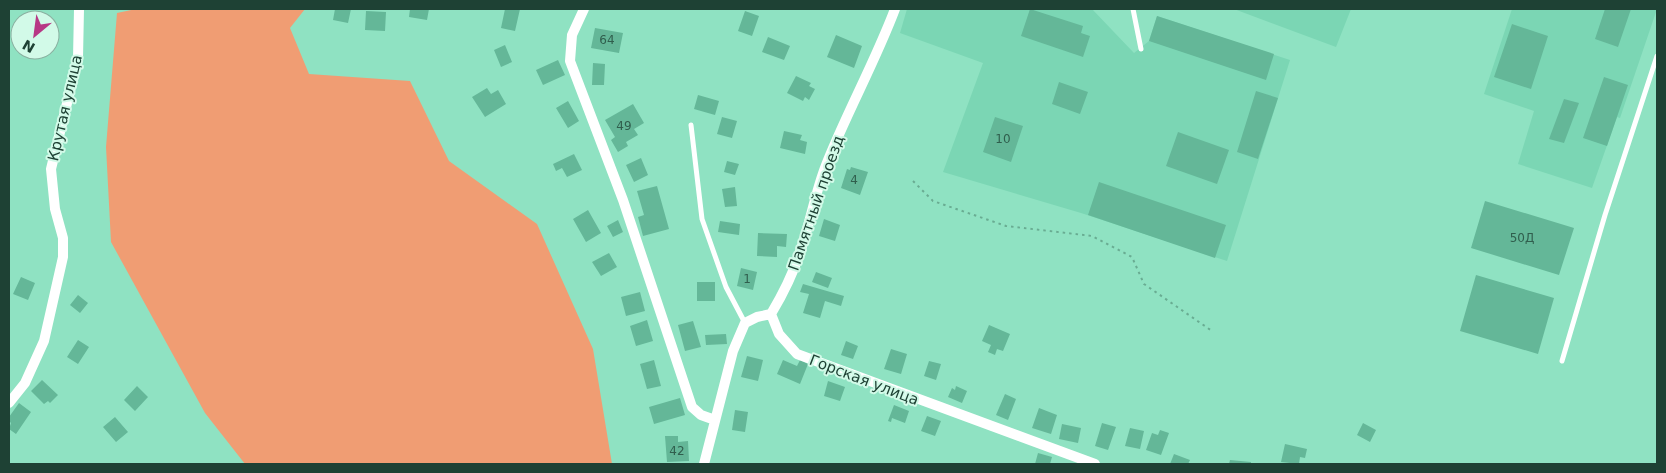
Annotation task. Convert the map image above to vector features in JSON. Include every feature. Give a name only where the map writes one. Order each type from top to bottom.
[{"type":"street","name":"Крутая улица","points":[[9,403],[25,383],[44,341],[64,257],[63,238],[55,209],[51,169],[78,58],[80,9]]},
{"type":"street","points":[[584,9],[572,35],[570,61],[623,200],[692,407],[701,415],[715,420]]},
{"type":"street","name":"Памятный проезд","points":[[771,314],[785,290],[800,253],[825,166],[850,108],[880,47],[895,9]]},
{"type":"street","points":[[704,464],[732,351],[746,322],[771,314]]},
{"type":"street","name":"Горская улица","points":[[771,314],[778,334],[797,354],[1069,460],[1095,464]]},
{"type":"lane","points":[[1133,9],[1141,49]]},
{"type":"lane","points":[[1562,361],[1605,215],[1657,56]]},
{"type":"lane","points":[[691,125],[702,219],[726,287],[746,322]]},
{"type":"path","points":[[913,181],[933,201],[1006,226],[1092,236],[1132,257],[1144,284],[1212,331]]},
{"type":"shaded area","points":[[136,9],[305,9],[290,28],[309,74],[410,81],[449,161],[537,224],[593,349],[612,464],[245,464],[205,413],[111,242],[106,147],[117,13]]},
{"type":"shaded area","points":[[907,9],[1092,9],[1134,53],[1149,41],[1157,16],[1290,60],[1227,261],[1081,213],[943,172],[983,63],[900,33]]},
{"type":"shaded area","points":[[1234,9],[1351,9],[1336,47]]},
{"type":"shaded area","points":[[1512,9],[1657,9],[1620,118],[1617,117],[1592,188],[1518,164],[1534,111],[1484,94]]},
{"type":"building","points":[[335,9],[351,9],[348,23],[333,20]]},
{"type":"building","points":[[410,9],[429,9],[427,20],[409,17]]},
{"type":"building","points":[[505,9],[520,9],[515,31],[501,28]]},
{"type":"building","points":[[1030,9],[1083,26],[1081,33],[1090,36],[1083,57],[1021,36]]},
{"type":"building","points":[[1605,9],[1631,9],[1618,47],[1595,39]]},
{"type":"building","points":[[366,11],[386,12],[385,31],[365,30]]},
{"type":"building","points":[[745,11],[759,16],[752,36],[738,31]]},
{"type":"building","points":[[1157,16],[1274,54],[1266,80],[1149,41]]},
{"type":"building","points":[[1512,24],[1548,36],[1531,89],[1494,77]]},
{"type":"building","points":[[595,28],[623,33],[619,53],[591,48]]},
{"type":"building","points":[[836,35],[862,46],[854,68],[827,57]]},
{"type":"building","points":[[768,37],[790,46],[784,60],[762,52]]},
{"type":"building","points":[[505,45],[512,62],[501,67],[494,50]]},
{"type":"building","points":[[558,60],[565,75],[543,85],[536,70]]},
{"type":"building","points":[[593,63],[605,64],[604,85],[592,85]]},
{"type":"building","points":[[796,76],[811,83],[809,86],[815,89],[809,100],[805,97],[803,101],[787,93]]},
{"type":"building","points":[[1604,77],[1628,85],[1607,146],[1583,138]]},
{"type":"building","points":[[1059,82],[1088,92],[1080,114],[1052,104]]},
{"type":"building","points":[[487,88],[491,94],[498,90],[506,104],[485,117],[472,97]]},
{"type":"building","points":[[1256,91],[1278,98],[1258,159],[1237,152]]},
{"type":"building","points":[[698,95],[719,101],[715,115],[694,109]]},
{"type":"building","points":[[1564,99],[1579,103],[1564,143],[1549,139]]},
{"type":"building","points":[[568,101],[579,121],[568,128],[556,108]]},
{"type":"building","points":[[633,104],[644,123],[634,129],[638,135],[626,142],[628,146],[618,152],[611,140],[615,137],[605,120]]},
{"type":"building","points":[[722,117],[737,121],[732,138],[717,134]]},
{"type":"building","points":[[995,117],[1023,126],[1011,162],[983,152]]},
{"type":"building","points":[[784,131],[802,135],[800,140],[807,142],[805,154],[780,148]]},
{"type":"building","points":[[1178,132],[1229,150],[1217,184],[1166,166]]},
{"type":"building","points":[[574,154],[582,170],[567,177],[562,168],[556,171],[553,164]]},
{"type":"building","points":[[641,158],[648,175],[634,182],[626,165]]},
{"type":"building","points":[[727,161],[739,164],[735,175],[724,172]]},
{"type":"building","points":[[851,167],[868,172],[860,195],[841,188],[847,169],[850,170]]},
{"type":"building","points":[[1099,182],[1226,225],[1215,258],[1088,215]]},
{"type":"building","points":[[657,186],[669,229],[643,236],[638,217],[644,215],[637,191]]},
{"type":"building","points":[[735,187],[737,206],[725,207],[722,189]]},
{"type":"building","points":[[1485,201],[1574,228],[1559,275],[1471,248]]},
{"type":"building","points":[[588,210],[601,233],[586,242],[573,219]]},
{"type":"building","points":[[824,219],[840,225],[835,241],[819,236]]},
{"type":"building","points":[[618,220],[623,232],[613,237],[607,226]]},
{"type":"building","points":[[720,221],[740,224],[739,235],[718,232]]},
{"type":"building","points":[[758,233],[787,234],[786,247],[777,246],[777,257],[757,256]]},
{"type":"building","points":[[609,253],[617,267],[601,276],[592,262]]},
{"type":"building","points":[[741,268],[757,272],[753,290],[737,286]]},
{"type":"building","points":[[816,272],[832,278],[828,288],[812,282]]},
{"type":"building","points":[[1476,275],[1554,298],[1538,354],[1460,331]]},
{"type":"building","points":[[21,277],[35,283],[28,300],[13,294]]},
{"type":"building","points":[[697,282],[715,282],[715,301],[697,301]]},
{"type":"building","points":[[803,284],[844,296],[841,306],[825,301],[820,318],[803,313],[809,294],[800,292]]},
{"type":"building","points":[[640,292],[645,311],[626,316],[621,297]]},
{"type":"building","points":[[78,295],[88,303],[80,313],[70,305]]},
{"type":"building","points":[[647,320],[653,341],[636,346],[630,326]]},
{"type":"building","points":[[693,321],[701,347],[685,351],[678,325]]},
{"type":"building","points":[[989,325],[1010,334],[1003,351],[997,349],[995,355],[988,352],[991,345],[982,341]]},
{"type":"building","points":[[726,334],[727,344],[706,345],[705,335]]},
{"type":"building","points":[[78,340],[89,347],[78,364],[67,357]]},
{"type":"building","points":[[846,341],[858,346],[853,359],[841,355]]},
{"type":"building","points":[[891,349],[907,354],[901,374],[884,369]]},
{"type":"building","points":[[747,356],[763,360],[758,381],[741,377]]},
{"type":"building","points":[[654,360],[661,386],[647,389],[640,364]]},
{"type":"building","points":[[783,360],[797,366],[800,360],[808,364],[800,384],[777,374]]},
{"type":"building","points":[[929,361],[941,364],[936,380],[924,376]]},
{"type":"building","points":[[42,380],[58,395],[50,403],[48,401],[44,404],[31,391]]},
{"type":"building","points":[[828,381],[845,387],[840,401],[824,396]]},
{"type":"building","points":[[137,386],[148,397],[135,411],[124,400]]},
{"type":"building","points":[[956,386],[967,391],[962,403],[948,397],[952,388],[955,390]]},
{"type":"building","points":[[1005,394],[1016,399],[1008,420],[996,415]]},
{"type":"building","points":[[680,398],[685,415],[654,424],[649,407]]},
{"type":"building","points":[[19,403],[31,412],[16,434],[9,429],[11,423],[9,417]]},
{"type":"building","points":[[894,405],[909,411],[905,423],[892,418],[891,422],[888,421]]},
{"type":"building","points":[[1039,408],[1057,415],[1051,434],[1032,428]]},
{"type":"building","points":[[735,410],[748,412],[745,432],[732,430]]},
{"type":"building","points":[[927,416],[941,421],[935,436],[921,431]]},
{"type":"building","points":[[115,417],[128,432],[116,442],[103,427]]},
{"type":"building","points":[[1102,423],[1116,427],[1108,450],[1095,446]]},
{"type":"building","points":[[1363,423],[1376,430],[1370,442],[1357,435]]},
{"type":"building","points":[[1062,424],[1081,428],[1078,443],[1059,439]]},
{"type":"building","points":[[1130,428],[1144,431],[1140,449],[1125,446]]},
{"type":"building","points":[[1160,430],[1169,433],[1161,455],[1146,450],[1152,433],[1158,435]]},
{"type":"building","points":[[665,436],[678,436],[678,442],[688,441],[689,461],[667,462]]},
{"type":"building","points":[[1285,444],[1307,449],[1305,458],[1300,457],[1299,464],[1281,462]]},
{"type":"building","points":[[1038,453],[1052,457],[1050,464],[1035,464]]},
{"type":"building","points":[[1174,454],[1190,460],[1188,464],[1170,464]]},
{"type":"building","points":[[1230,460],[1251,462],[1251,464],[1229,464]]}]
